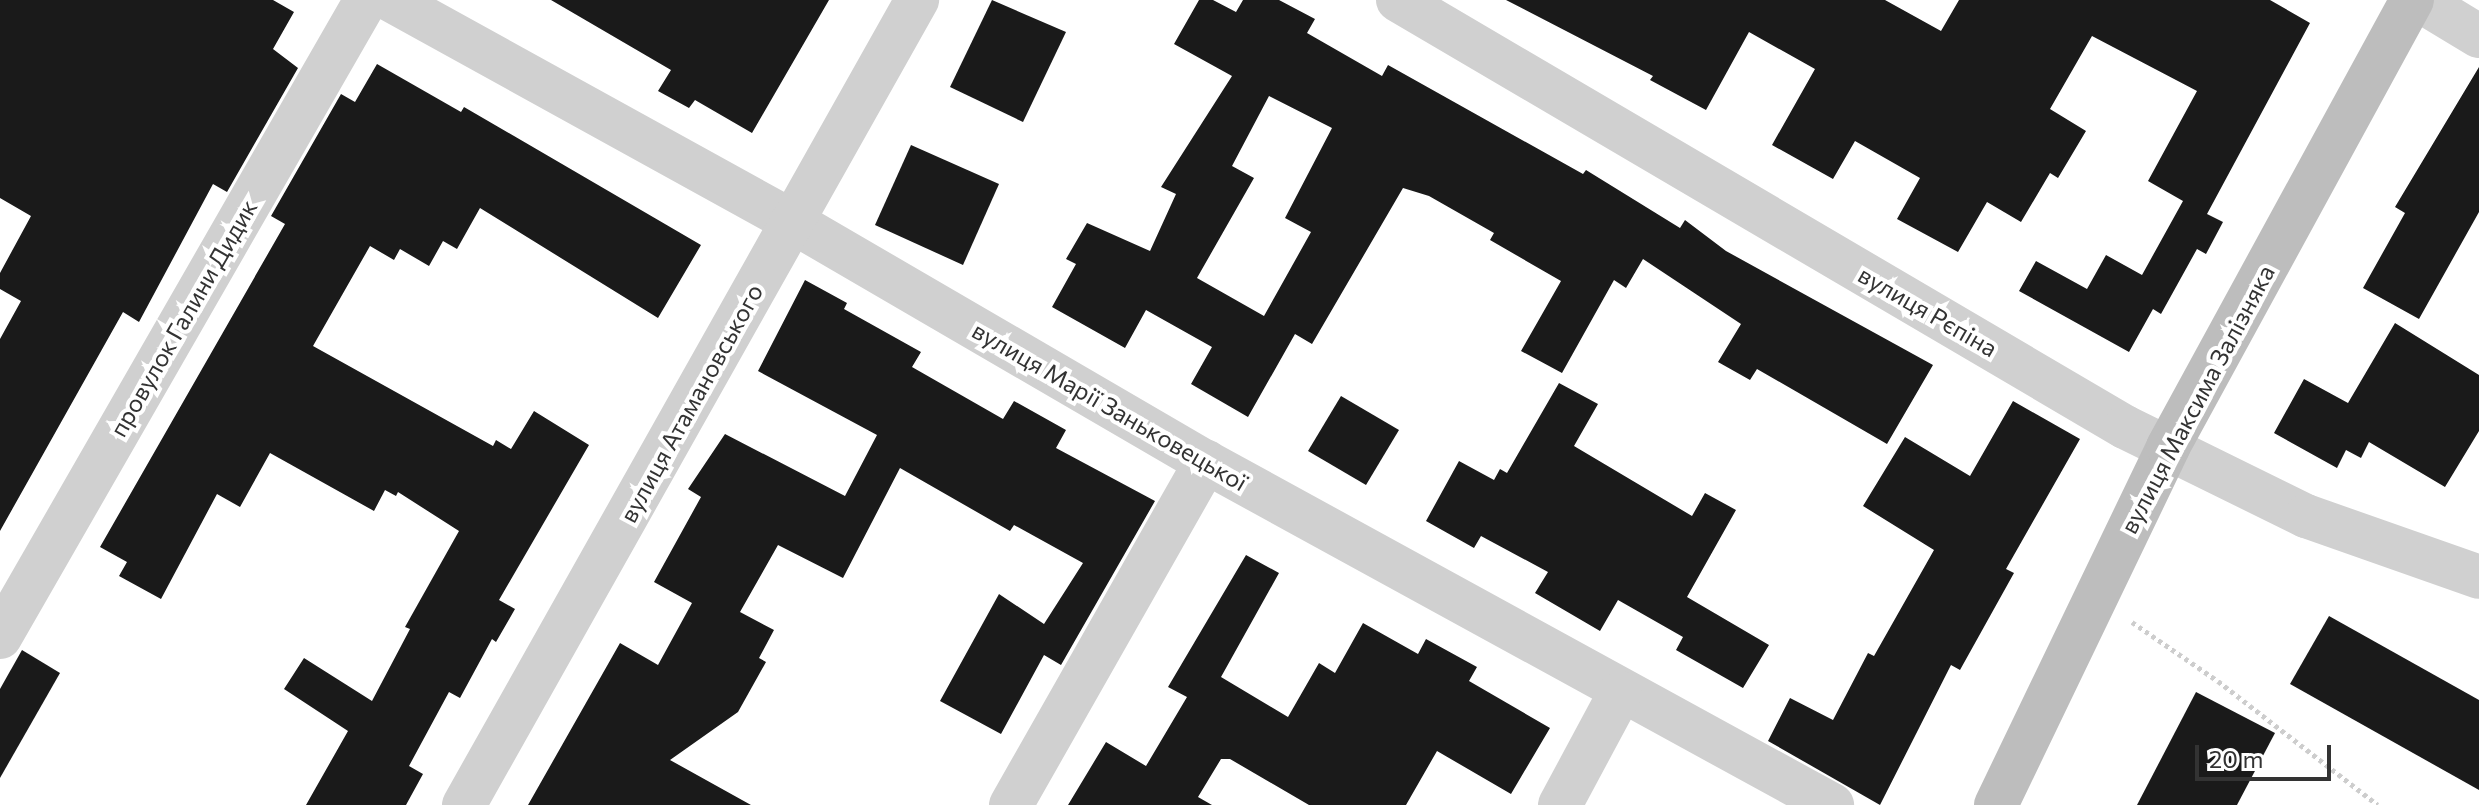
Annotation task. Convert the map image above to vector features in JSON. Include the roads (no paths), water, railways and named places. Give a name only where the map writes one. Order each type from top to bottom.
[{"type":"main road","name":"вулиця Максима Залізняка","points":[[2006,798],[2095,596],[2168,447],[2412,0]]},
{"type":"street","name":"провулок Галини Дидик","points":[[0,637],[366,0]]},
{"type":"street","name":"вулиця Марії Заньковецької","points":[[391,0],[793,222],[1206,462],[1620,693],[1832,805]]},
{"type":"street","name":"вулиця Атамановського","points":[[464,805],[917,0]]},
{"type":"street","name":"вулиця Рєпіна","points":[[1398,0],[2111,419],[2306,516],[2479,577]]},
{"type":"street","points":[[2419,0],[2479,36]]},
{"type":"street","points":[[1011,805],[1206,462]]},
{"type":"street","points":[[1560,805],[1620,693]]}]
